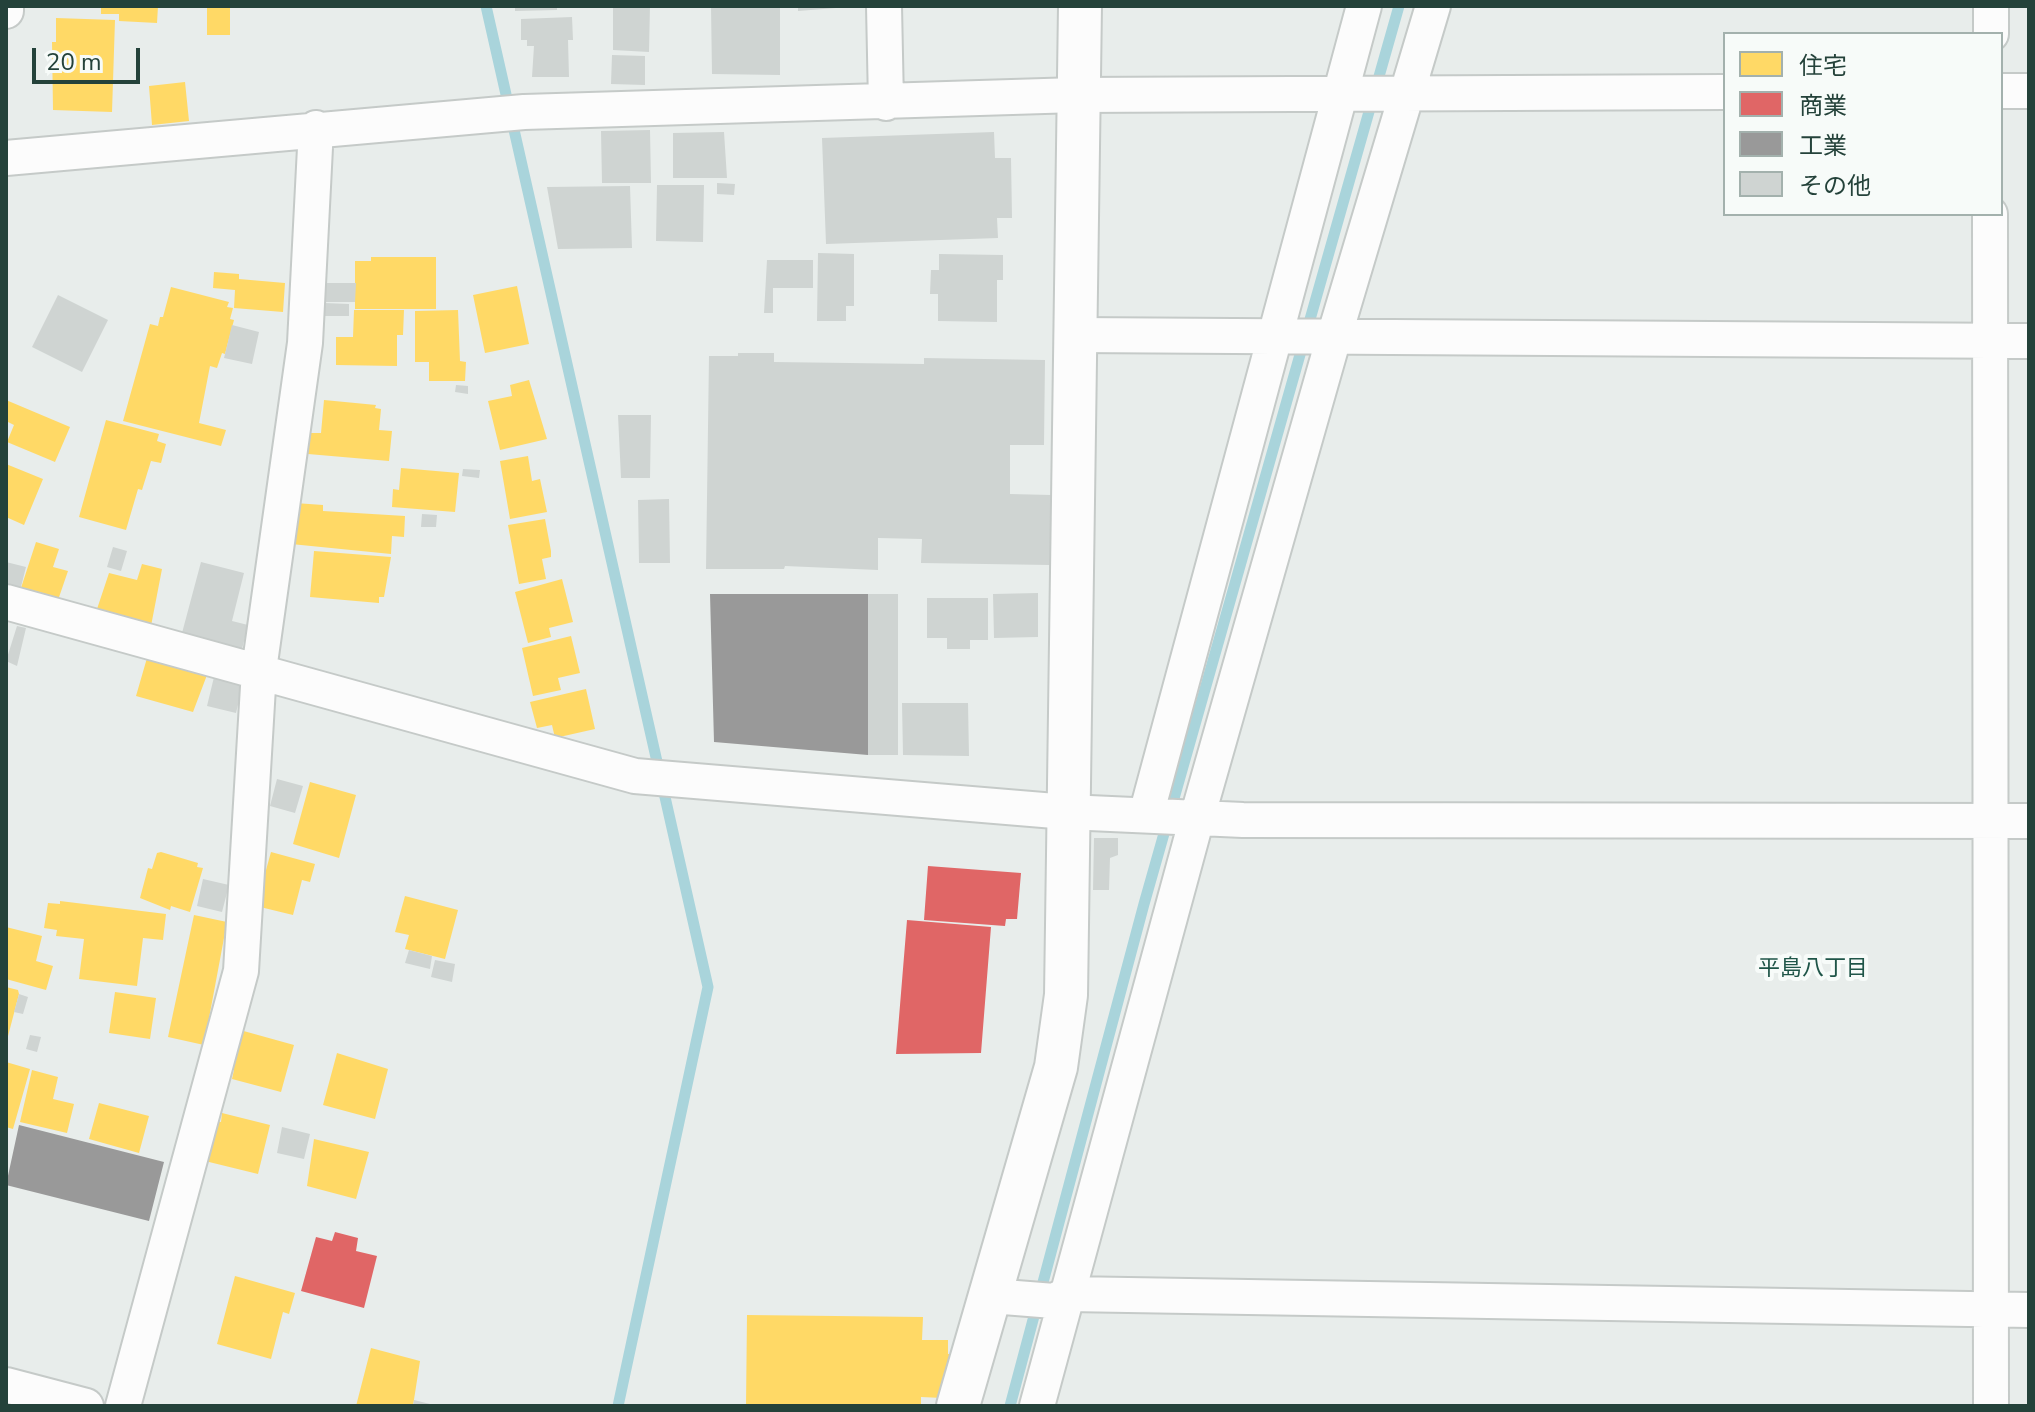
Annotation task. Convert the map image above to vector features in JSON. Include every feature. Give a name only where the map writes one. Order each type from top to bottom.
[{"type":"street","points":[[884,6],[886,103]]},
{"type":"street","points":[[958,1406],[1001,1297],[1056,1067],[1066,995],[1080,6]]},
{"type":"street","points":[[1170,817],[1304,337],[1364,6]]},
{"type":"street","points":[[1037,1406],[1170,817],[1304,337],[1433,6]]},
{"type":"street","points":[[1991,6],[1991,32]]},
{"type":"street","points":[[2003,91],[2029,91]]},
{"type":"street","points":[[6,158],[516,112],[1077,95],[1723,92]]},
{"type":"street","points":[[123,1406],[241,971],[259,670],[305,343],[316,128]]},
{"type":"street","points":[[1990,216],[1991,1406]]},
{"type":"street","points":[[1074,335],[2029,341]]},
{"type":"street","points":[[6,602],[635,776],[1067,812],[1170,817],[2029,821]]},
{"type":"street","points":[[1001,1297],[2029,1310]]},
{"type":"street","points":[[6,1385],[86,1406]]},
{"type":"building: 住宅","points":[[101,6],[158,6],[157,23],[119,21],[119,14],[101,14]]},
{"type":"building: 住宅","points":[[207,6],[230,6],[230,35],[207,35]]},
{"type":"building: 住宅","points":[[56,18],[115,20],[112,112],[53,110],[52,42],[56,42]]},
{"type":"building: 住宅","points":[[185,82],[189,121],[152,125],[149,86]]},
{"type":"building: 住宅","points":[[371,257],[436,257],[436,309],[355,309],[355,261],[371,261]]},
{"type":"building: 住宅","points":[[214,272],[239,274],[239,279],[285,283],[283,312],[234,308],[235,290],[213,288]]},
{"type":"building: 住宅","points":[[517,286],[529,344],[485,353],[473,295]]},
{"type":"building: 住宅","points":[[171,287],[229,302],[227,307],[233,308],[230,319],[234,320],[225,354],[222,353],[217,368],[210,366],[199,423],[226,430],[221,446],[123,421],[150,324],[158,326]]},
{"type":"building: 住宅","points":[[354,310],[404,310],[403,335],[397,335],[397,366],[336,365],[336,337],[353,337]]},
{"type":"building: 住宅","points":[[458,310],[460,361],[466,362],[465,381],[429,381],[429,362],[415,362],[415,311]]},
{"type":"building: 住宅","points":[[529,380],[547,439],[500,450],[488,401],[512,396],[510,385]]},
{"type":"building: 住宅","points":[[6,400],[70,427],[55,462],[7,442],[14,425],[6,421]]},
{"type":"building: 住宅","points":[[324,400],[376,405],[375,408],[381,409],[379,430],[392,431],[389,461],[308,454],[310,433],[321,433]]},
{"type":"building: 住宅","points":[[106,420],[159,434],[157,441],[166,444],[161,463],[151,461],[142,490],[138,489],[126,530],[79,517]]},
{"type":"building: 住宅","points":[[528,456],[532,481],[540,479],[547,512],[510,519],[500,461]]},
{"type":"building: 住宅","points":[[6,464],[43,479],[24,525],[6,517]]},
{"type":"building: 住宅","points":[[401,468],[459,473],[455,512],[392,507],[393,489],[399,490]]},
{"type":"building: 住宅","points":[[295,503],[323,505],[323,511],[405,516],[404,537],[392,536],[391,554],[291,544]]},
{"type":"building: 住宅","points":[[545,519],[551,551],[551,557],[542,559],[546,579],[519,584],[508,525]]},
{"type":"building: 住宅","points":[[36,542],[59,549],[53,567],[68,571],[57,603],[20,591]]},
{"type":"building: 住宅","points":[[314,551],[391,557],[384,597],[379,597],[379,603],[310,597]]},
{"type":"building: 住宅","points":[[142,564],[162,569],[151,626],[96,612],[109,573],[137,580]]},
{"type":"building: 住宅","points":[[562,579],[573,622],[549,628],[551,637],[528,643],[515,592]]},
{"type":"building: 住宅","points":[[571,636],[580,673],[558,678],[561,690],[533,696],[522,648]]},
{"type":"building: 住宅","points":[[147,658],[207,675],[193,712],[136,696]]},
{"type":"building: 住宅","points":[[586,689],[595,729],[555,738],[552,725],[537,728],[530,702]]},
{"type":"building: 住宅","points":[[310,782],[356,795],[339,858],[293,844]]},
{"type":"building: 住宅","points":[[271,852],[315,864],[310,882],[302,880],[293,915],[256,906]]},
{"type":"building: 住宅","points":[[157,853],[198,863],[197,867],[203,868],[190,912],[171,906],[170,910],[140,898],[148,868],[152,869]]},
{"type":"building: 住宅","points":[[405,896],[458,910],[445,959],[405,949],[409,935],[395,932]]},
{"type":"building: 住宅","points":[[60,901],[166,914],[163,940],[143,938],[137,986],[79,979],[84,939],[56,936],[57,930],[44,928],[48,903],[60,904]]},
{"type":"building: 住宅","points":[[194,915],[227,922],[204,1045],[168,1037]]},
{"type":"building: 住宅","points":[[6,927],[42,936],[36,961],[53,966],[46,990],[6,979]]},
{"type":"building: 住宅","points":[[6,987],[18,990],[19,994],[7,1040]]},
{"type":"building: 住宅","points":[[115,992],[156,998],[150,1039],[109,1033]]},
{"type":"building: 住宅","points":[[240,1030],[294,1045],[281,1092],[232,1079],[234,1070],[230,1068]]},
{"type":"building: 住宅","points":[[337,1053],[388,1069],[375,1119],[323,1105]]},
{"type":"building: 住宅","points":[[6,1062],[30,1069],[13,1129],[6,1127]]},
{"type":"building: 住宅","points":[[32,1070],[58,1077],[53,1099],[74,1104],[67,1133],[20,1122]]},
{"type":"building: 住宅","points":[[99,1103],[149,1116],[139,1153],[89,1139]]},
{"type":"building: 住宅","points":[[222,1113],[270,1125],[258,1174],[205,1161],[215,1121],[221,1122]]},
{"type":"building: 住宅","points":[[314,1139],[369,1152],[356,1199],[307,1186]]},
{"type":"building: 住宅","points":[[235,1276],[295,1293],[289,1314],[283,1312],[271,1359],[217,1344]]},
{"type":"building: 住宅","points":[[747,1315],[923,1317],[922,1340],[948,1340],[948,1354],[956,1354],[943,1398],[921,1397],[921,1406],[746,1406]]},
{"type":"building: 住宅","points":[[371,1348],[420,1361],[413,1406],[356,1406]]},
{"type":"building: 商業","points":[[928,866],[1021,873],[1017,919],[1006,919],[1005,926],[924,920]]},
{"type":"building: 商業","points":[[907,920],[991,927],[981,1053],[896,1054]]},
{"type":"building: 商業","points":[[335,1232],[358,1238],[356,1251],[377,1256],[364,1308],[301,1291],[316,1237],[332,1241]]},
{"type":"building: 工業","points":[[710,594],[868,594],[868,755],[714,742]]},
{"type":"building: 工業","points":[[19,1125],[164,1162],[149,1221],[6,1185]]},
{"type":"building: その他","points":[[515,6],[557,6],[557,10],[515,11]]},
{"type":"building: その他","points":[[613,6],[650,6],[649,52],[613,50]]},
{"type":"building: その他","points":[[711,6],[780,6],[780,75],[712,74]]},
{"type":"building: その他","points":[[798,6],[836,6],[836,8],[798,11]]},
{"type":"building: その他","points":[[572,17],[573,40],[568,40],[569,77],[532,77],[534,46],[527,46],[527,40],[521,40],[521,19]]},
{"type":"building: その他","points":[[612,55],[645,56],[645,85],[611,84]]},
{"type":"building: その他","points":[[650,130],[651,183],[602,183],[601,131]]},
{"type":"building: その他","points":[[724,132],[727,178],[673,178],[673,133]]},
{"type":"building: その他","points":[[994,132],[995,158],[1011,158],[1012,218],[997,218],[998,238],[826,244],[822,138]]},
{"type":"building: その他","points":[[717,183],[735,184],[734,195],[717,194]]},
{"type":"building: その他","points":[[657,185],[704,185],[703,242],[656,241]]},
{"type":"building: その他","points":[[630,186],[632,248],[558,249],[547,187]]},
{"type":"building: その他","points":[[818,253],[854,254],[854,306],[846,306],[846,321],[817,321]]},
{"type":"building: その他","points":[[939,254],[1003,255],[1003,280],[997,280],[997,322],[938,321],[938,294],[930,294],[931,270],[939,270]]},
{"type":"building: その他","points":[[767,260],[813,260],[813,288],[773,288],[773,313],[764,313]]},
{"type":"building: その他","points":[[325,283],[356,283],[355,302],[325,302]]},
{"type":"building: その他","points":[[58,295],[108,320],[82,372],[32,347]]},
{"type":"building: その他","points":[[324,303],[349,304],[349,316],[324,316]]},
{"type":"building: その他","points":[[232,325],[259,332],[252,364],[224,358]]},
{"type":"building: その他","points":[[738,353],[774,353],[774,362],[924,364],[924,358],[1045,360],[1044,445],[1010,445],[1010,494],[1051,495],[1050,565],[921,563],[922,539],[878,538],[878,570],[785,566],[784,569],[706,569],[709,356],[738,356]]},
{"type":"building: その他","points":[[456,385],[468,386],[468,394],[455,392]]},
{"type":"building: その他","points":[[618,415],[651,415],[650,478],[621,478]]},
{"type":"building: その他","points":[[463,469],[480,470],[479,478],[462,476]]},
{"type":"building: その他","points":[[669,499],[670,563],[639,563],[638,500]]},
{"type":"building: その他","points":[[422,514],[437,515],[436,527],[421,527]]},
{"type":"building: その他","points":[[113,547],[127,551],[121,571],[107,567]]},
{"type":"building: その他","points":[[6,562],[26,567],[20,591],[6,590]]},
{"type":"building: その他","points":[[201,562],[244,573],[232,621],[248,625],[242,649],[182,633]]},
{"type":"building: その他","points":[[1038,593],[1038,637],[994,638],[993,594]]},
{"type":"building: その他","points":[[868,594],[898,594],[898,755],[868,755]]},
{"type":"building: その他","points":[[927,598],[988,598],[988,640],[970,640],[970,649],[947,649],[947,638],[927,638]]},
{"type":"building: その他","points":[[17,626],[26,628],[17,666],[6,661]]},
{"type":"building: その他","points":[[214,677],[243,684],[236,713],[207,706]]},
{"type":"building: その他","points":[[902,703],[968,703],[969,756],[903,755]]},
{"type":"building: その他","points":[[277,779],[303,786],[295,813],[270,806]]},
{"type":"building: その他","points":[[1094,838],[1118,838],[1118,855],[1110,858],[1109,890],[1093,890]]},
{"type":"building: その他","points":[[203,879],[229,885],[222,912],[197,906]]},
{"type":"building: その他","points":[[409,950],[432,956],[430,969],[405,963]]},
{"type":"building: その他","points":[[435,960],[455,964],[452,982],[431,977]]},
{"type":"building: その他","points":[[19,994],[28,997],[23,1014],[14,1012]]},
{"type":"building: その他","points":[[30,1035],[41,1037],[37,1052],[26,1049]]},
{"type":"building: その他","points":[[282,1127],[310,1134],[304,1159],[277,1153]]},
{"type":"building: その他","points":[[414,1400],[434,1405],[434,1406],[413,1406]]},
{"type":"waterway","points":[[486,6],[708,987],[618,1406]]},
{"type":"waterway","points":[[1010,1406],[1144,904],[1399,6]]},
{"type":"district","name":"平島八丁目","points":[[1813,970]]}]
